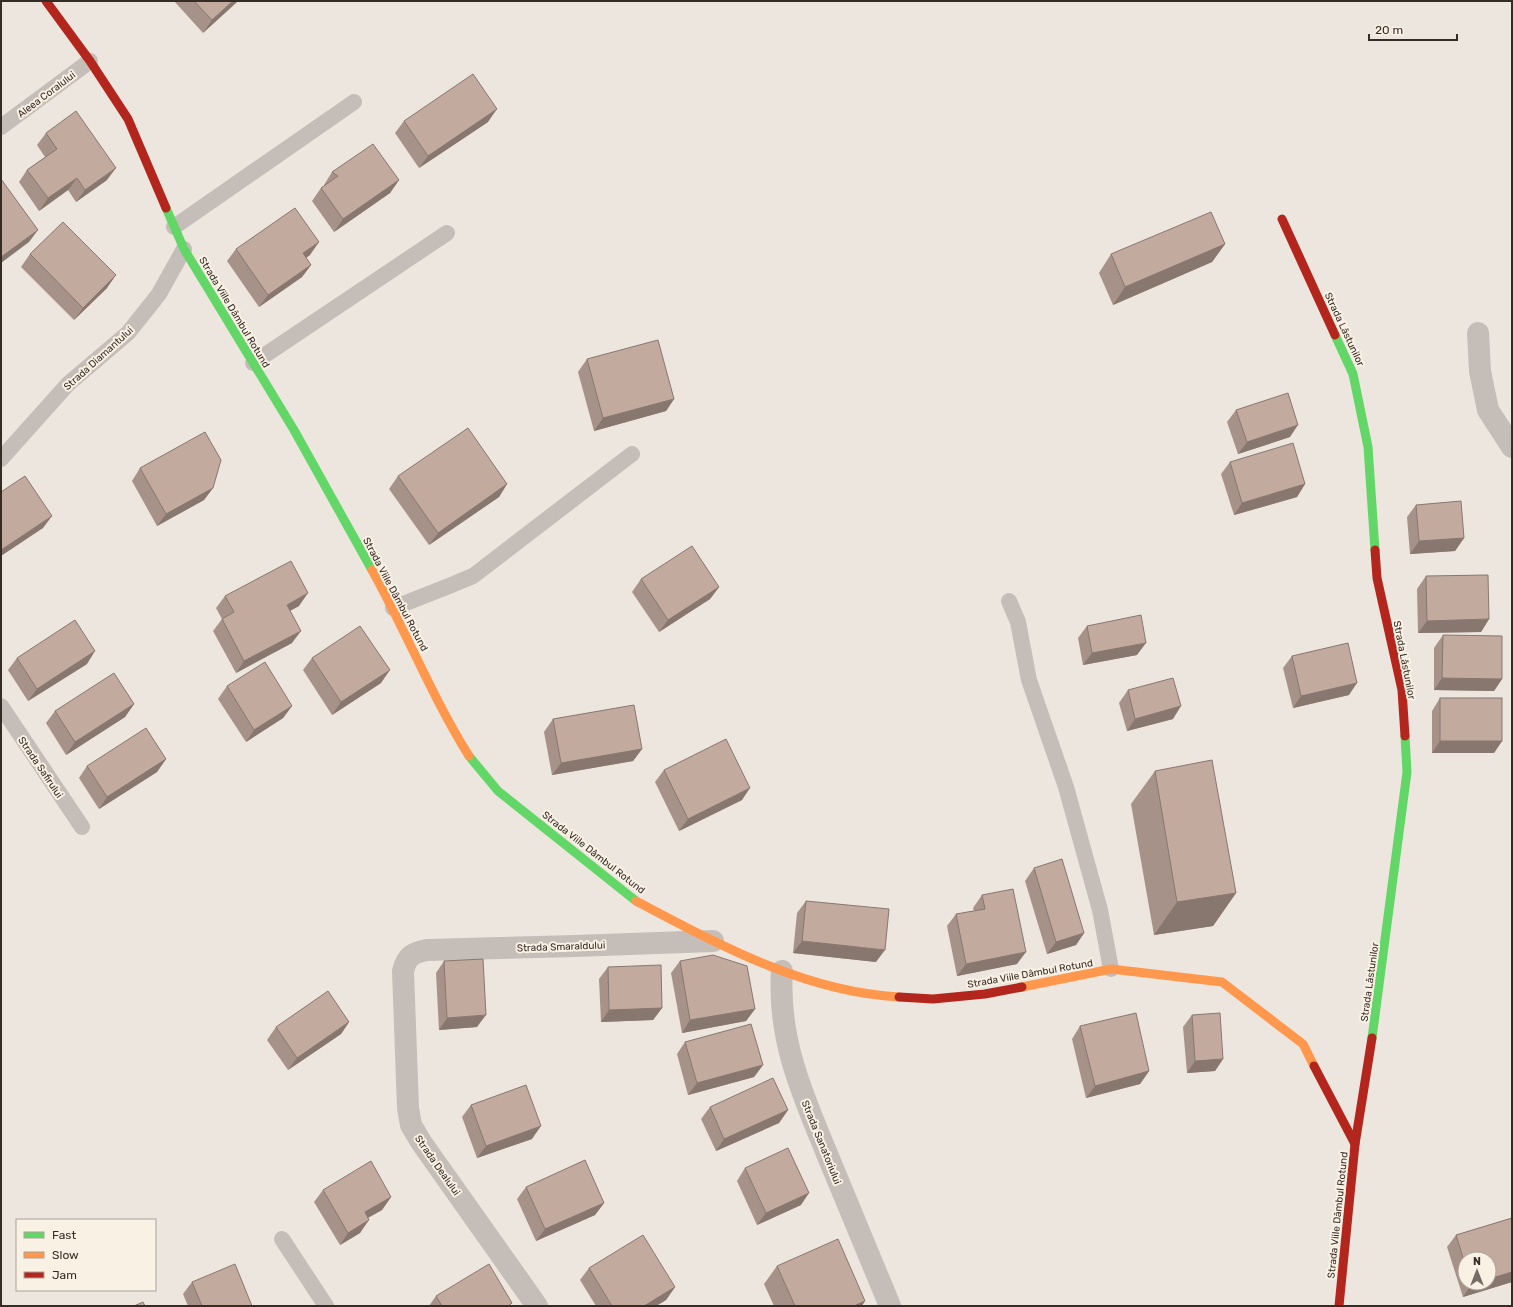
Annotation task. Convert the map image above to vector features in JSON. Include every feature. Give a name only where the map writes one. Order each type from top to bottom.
[{"type":"street","name":"Strada Viile Dâmbul Rotund","points":[[46,1],[90,61],[128,119],[184,249],[294,430],[393,608],[449,724],[472,761],[498,791],[633,898],[713,941],[782,972],[831,986],[881,996],[933,999],[985,994],[1111,969],[1222,982],[1303,1044],[1355,1144],[1339,1306]]},
{"type":"street","name":"Strada Lăstunilor","points":[[1282,219],[1353,374],[1368,447],[1377,578],[1402,690],[1407,772],[1378,999],[1355,1144]]},
{"type":"street","points":[[1478,333],[1480,371],[1488,410],[1512,447]]},
{"type":"street","name":"Strada Smaraldului","points":[[410,955],[427,950],[713,941]]},
{"type":"street","name":"Strada Dealului","points":[[410,955],[405,963],[403,972],[408,1108],[411,1125],[425,1148],[537,1306]]},
{"type":"street","name":"Strada Sanatoriului","points":[[782,972],[780,991],[789,1055],[802,1094],[890,1306]]},
{"type":"lane","name":"Aleea Coralului","points":[[1,127],[90,61]]},
{"type":"lane","points":[[174,227],[354,102]]},
{"type":"lane","points":[[253,362],[447,233]]},
{"type":"lane","name":"Strada Diamantului","points":[[1,458],[68,384],[128,333],[159,294],[184,249]]},
{"type":"lane","points":[[393,608],[474,576],[632,454]]},
{"type":"lane","points":[[1009,601],[1018,622],[1029,680],[1066,787],[1100,910],[1111,969]]},
{"type":"lane","name":"Strada Safirului","points":[[1,706],[82,827]]},
{"type":"lane","points":[[282,1239],[326,1306]]},
{"type":"building","points":[[194,1],[233,1],[212,20]]},
{"type":"building","points":[[473,74],[497,109],[428,156],[404,121]]},
{"type":"building","points":[[76,111],[116,168],[85,190],[77,178],[48,198],[27,170],[57,149],[46,133]]},
{"type":"building","points":[[373,144],[399,180],[343,219],[321,188],[338,176],[332,172]]},
{"type":"building","points":[[1,179],[38,230],[1,257]]},
{"type":"building","points":[[295,208],[319,242],[303,253],[311,265],[268,295],[236,249]]},
{"type":"building","points":[[1211,212],[1225,244],[1125,287],[1111,254]]},
{"type":"building","points":[[63,222],[116,275],[83,308],[30,254]]},
{"type":"building","points":[[658,340],[674,399],[603,418],[587,359]]},
{"type":"building","points":[[1288,393],[1298,425],[1247,442],[1236,410]]},
{"type":"building","points":[[468,428],[507,484],[438,533],[398,476]]},
{"type":"building","points":[[205,432],[221,460],[213,488],[166,514],[140,468]]},
{"type":"building","points":[[1293,443],[1305,484],[1242,503],[1230,462]]},
{"type":"building","points":[[25,476],[52,516],[1,550],[1,492]]},
{"type":"building","points":[[1461,501],[1464,538],[1419,541],[1416,505]]},
{"type":"building","points":[[692,546],[719,587],[668,620],[641,579]]},
{"type":"building","points":[[291,561],[308,593],[287,605],[301,631],[244,661],[222,619],[234,612],[225,596]]},
{"type":"building","points":[[1488,575],[1489,619],[1427,621],[1426,576]]},
{"type":"building","points":[[1141,615],[1146,643],[1092,653],[1087,626]]},
{"type":"building","points":[[75,620],[95,651],[37,689],[17,658]]},
{"type":"building","points":[[360,626],[390,670],[341,702],[312,658]]},
{"type":"building","points":[[1443,635],[1502,636],[1502,679],[1442,678]]},
{"type":"building","points":[[1348,643],[1357,683],[1301,696],[1292,656]]},
{"type":"building","points":[[265,662],[292,706],[254,730],[227,686]]},
{"type":"building","points":[[114,673],[134,704],[75,742],[55,711]]},
{"type":"building","points":[[1173,678],[1181,706],[1135,719],[1128,690]]},
{"type":"building","points":[[1440,698],[1502,698],[1502,741],[1440,741]]},
{"type":"building","points":[[634,705],[642,749],[561,763],[553,719]]},
{"type":"building","points":[[146,728],[166,759],[107,797],[87,766]]},
{"type":"building","points":[[726,739],[750,788],[688,819],[664,770]]},
{"type":"building","points":[[1212,760],[1236,893],[1177,902],[1155,771]]},
{"type":"building","points":[[1062,859],[1084,933],[1056,942],[1034,868]]},
{"type":"building","points":[[1013,889],[1026,952],[966,964],[956,914],[985,909],[982,895]]},
{"type":"building","points":[[806,901],[889,909],[885,950],[802,941]]},
{"type":"building","points":[[713,955],[747,966],[755,1009],[690,1020],[680,961]]},
{"type":"building","points":[[483,959],[486,1015],[447,1018],[444,961]]},
{"type":"building","points":[[661,965],[662,1008],[609,1010],[608,967]]},
{"type":"building","points":[[328,991],[349,1022],[297,1058],[276,1027]]},
{"type":"building","points":[[1136,1013],[1149,1071],[1095,1086],[1080,1026]]},
{"type":"building","points":[[1220,1013],[1223,1059],[1195,1061],[1192,1015]]},
{"type":"building","points":[[751,1024],[763,1065],[697,1083],[685,1042]]},
{"type":"building","points":[[773,1078],[788,1110],[724,1139],[710,1107]]},
{"type":"building","points":[[526,1085],[541,1126],[486,1146],[471,1105]]},
{"type":"building","points":[[788,1148],[809,1193],[766,1213],[745,1168]]},
{"type":"building","points":[[585,1160],[604,1203],[545,1229],[526,1187]]},
{"type":"building","points":[[371,1161],[391,1197],[365,1212],[369,1220],[348,1233],[323,1190]]},
{"type":"building","points":[[1512,1218],[1512,1272],[1497,1277],[1497,1251],[1461,1251],[1456,1235]]},
{"type":"building","points":[[643,1235],[675,1287],[644,1306],[612,1306],[589,1268]]},
{"type":"building","points":[[838,1239],[865,1301],[854,1306],[795,1306],[777,1266]]},
{"type":"building","points":[[235,1264],[252,1306],[202,1306],[192,1282]]},
{"type":"building","points":[[489,1264],[512,1303],[508,1306],[442,1306],[436,1296]]},
{"type":"building","points":[[143,1302],[145,1306],[134,1306]]},
{"type":"traffic: fast","points":[[166,208],[184,249],[294,430],[372,570]]},
{"type":"traffic: fast","points":[[1335,335],[1353,374],[1368,447],[1375,550]]},
{"type":"traffic: fast","points":[[1372,1038],[1407,772],[1405,736]]},
{"type":"traffic: fast","points":[[469,756],[498,791],[636,901]]},
{"type":"traffic: slow","points":[[372,570],[443,711],[469,756]]},
{"type":"traffic: slow","points":[[636,901],[730,949],[796,976],[829,986],[864,993],[899,997]]},
{"type":"traffic: slow","points":[[1022,987],[1111,969],[1222,982],[1303,1044],[1314,1066]]},
{"type":"traffic: jam","points":[[46,1],[90,61],[128,119],[166,208]]},
{"type":"traffic: jam","points":[[1282,219],[1335,335]]},
{"type":"traffic: jam","points":[[1375,550],[1377,578],[1402,690],[1405,736]]},
{"type":"traffic: jam","points":[[899,997],[933,999],[985,994],[1022,987]]},
{"type":"traffic: jam","points":[[1339,1306],[1355,1144],[1372,1038]]},
{"type":"traffic: jam","points":[[1314,1066],[1355,1144]]}]
